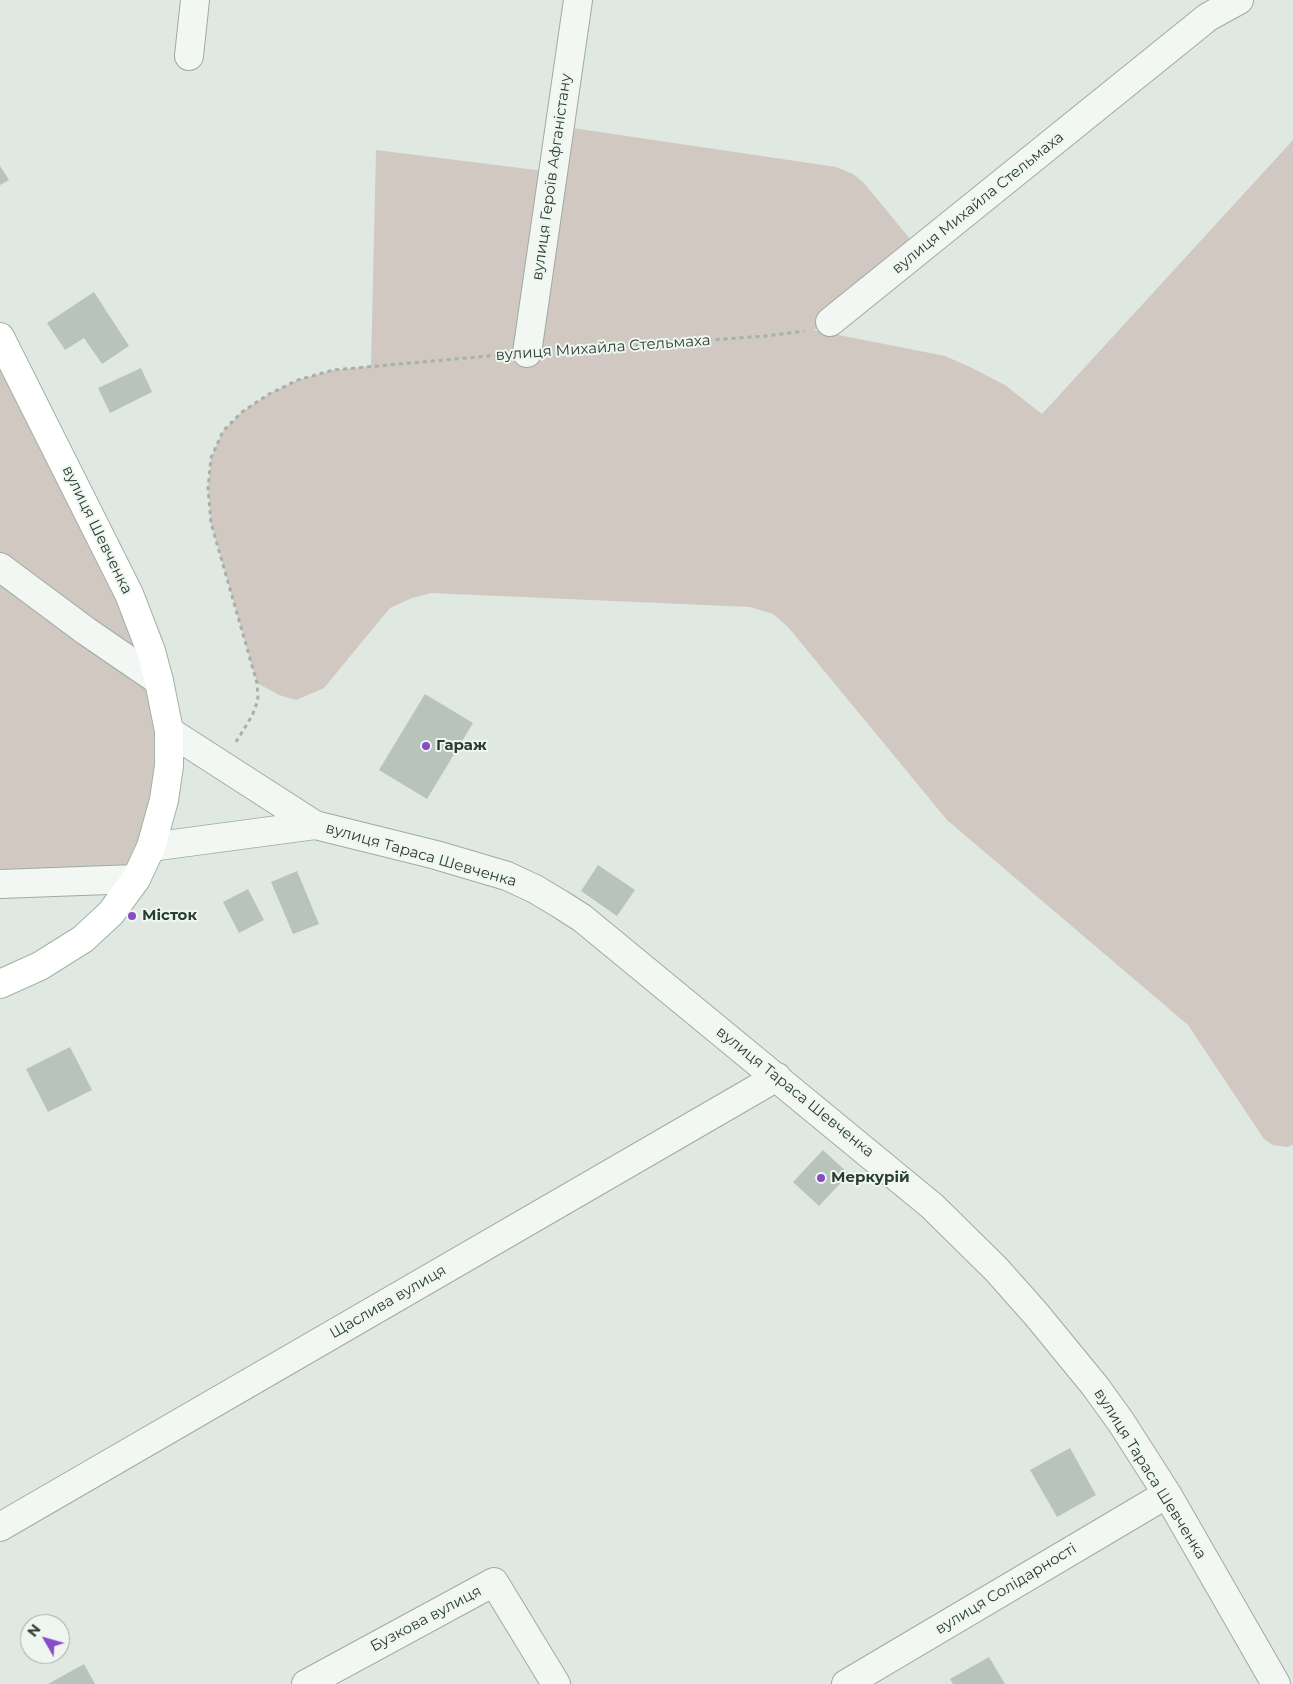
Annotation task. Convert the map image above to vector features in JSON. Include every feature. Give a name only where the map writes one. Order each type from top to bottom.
[{"type":"main road","name":"вулиця Шевченка","points":[[0,337],[129,594],[159,681],[170,731],[169,766],[164,800],[151,847],[136,879],[111,913],[83,939],[40,966],[0,984]]},
{"type":"street","points":[[189,56],[195,0]]},
{"type":"street","name":"вулиця Героїв Афганістану","points":[[527,353],[578,0]]},
{"type":"street","name":"вулиця Михайла Стельмаха","points":[[830,322],[1208,17],[1239,0]]},
{"type":"street","points":[[0,567],[159,681]]},
{"type":"street","name":"вулиця Тараса Шевченка","points":[[170,731],[316,825],[507,876],[535,889],[582,918],[777,1076],[932,1206],[996,1269],[1042,1321],[1122,1422],[1167,1494],[1276,1684]]},
{"type":"street","name":"вулиця Тараса Шевченка","points":[[151,847],[316,825]]},
{"type":"street","points":[[0,884],[136,879]]},
{"type":"street","name":"Щаслива вулиця","points":[[0,1527],[777,1076]]},
{"type":"street","name":"вулиця Солідарності","points":[[846,1684],[1167,1494]]},
{"type":"street","name":"Бузкова вулиця","points":[[306,1684],[494,1582],[556,1684]]},
{"type":"path","name":"вулиця Михайла Стельмаха","points":[[222,765],[252,716],[258,700],[257,683],[211,522],[208,488],[212,458],[223,430],[242,412],[268,394],[298,380],[334,370],[527,353],[792,334],[812,330],[830,322]]},
{"type":"shaded area","points":[[559,126],[836,167],[853,174],[864,183],[919,250],[830,322],[813,330],[945,356],[1005,385],[1042,414],[1293,140],[1293,1145],[1287,1147],[1273,1145],[1264,1139],[1188,1025],[947,820],[788,627],[773,614],[750,607],[431,593],[412,598],[390,608],[324,688],[296,700],[279,695],[257,683],[211,523],[208,488],[211,458],[223,431],[242,412],[269,394],[298,380],[333,370],[371,366],[376,150],[552,172]]},
{"type":"shaded area","points":[[0,337],[119,572],[169,731],[136,879],[0,884]]},
{"type":"building","points":[[0,166],[9,180],[0,185]]},
{"type":"building","points":[[94,292],[129,346],[102,364],[84,338],[65,350],[47,323]]},
{"type":"building","points":[[141,368],[152,392],[110,413],[98,388]]},
{"type":"building","name":"Гараж","points":[[425,694],[473,723],[427,799],[379,770]]},
{"type":"building","points":[[598,865],[635,890],[617,916],[581,891]]},
{"type":"building","points":[[297,871],[319,924],[293,934],[271,882]]},
{"type":"building","points":[[248,889],[264,920],[239,933],[223,902]]},
{"type":"building","points":[[70,1047],[92,1090],[48,1112],[26,1069]]},
{"type":"building","name":"Меркурій","points":[[823,1150],[849,1174],[819,1206],[793,1182]]},
{"type":"building","points":[[1070,1448],[1096,1495],[1057,1517],[1030,1470]]},
{"type":"building","points":[[989,1657],[1005,1684],[953,1684],[950,1679]]},
{"type":"building","points":[[84,1664],[95,1684],[48,1684]]},
{"type":"place","name":"Гараж","points":[[426,746]]},
{"type":"place","name":"Місток","points":[[132,916]]},
{"type":"place","name":"Меркурій","points":[[821,1178]]}]
